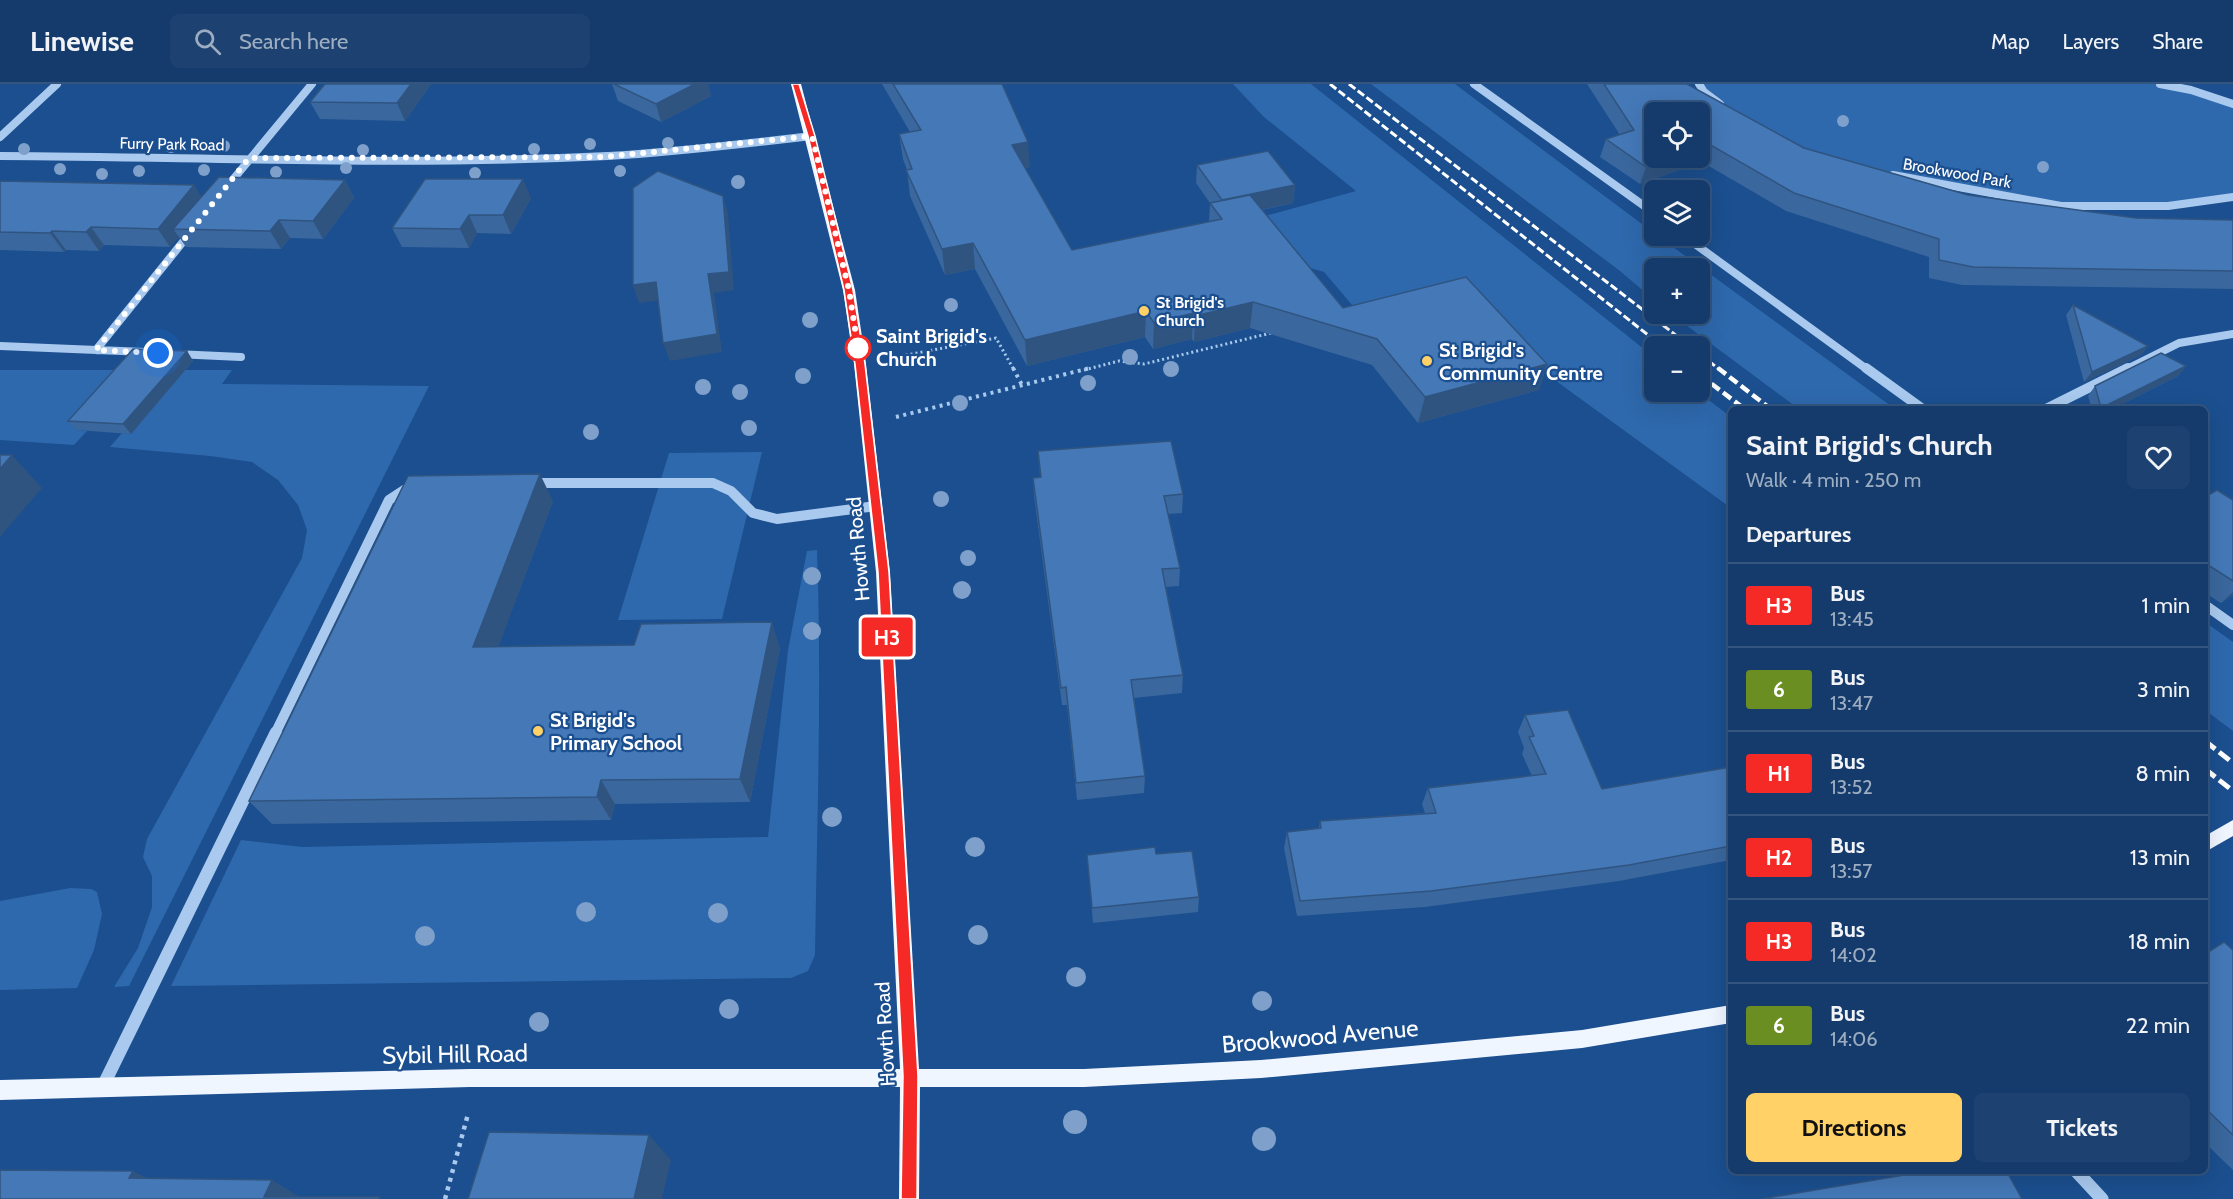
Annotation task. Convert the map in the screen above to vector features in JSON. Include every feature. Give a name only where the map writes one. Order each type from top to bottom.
[{"type":"main road","name":"Howth Road","points":[[796,84],[812,136],[849,290],[860,364],[884,572],[910,1076],[909,1199]]},
{"type":"main road","points":[[2208,843],[2233,827]]},
{"type":"main road","name":"Brookwood Avenue","points":[[910,1076],[1084,1078],[1261,1069],[1582,1039],[1728,1015]]},
{"type":"main road","name":"Sybil Hill Road","points":[[0,1090],[478,1078],[910,1076]]},
{"type":"street","points":[[0,137],[57,84]]},
{"type":"street","points":[[220,195],[312,84]]},
{"type":"street","points":[[1474,84],[1644,206]]},
{"type":"street","points":[[1699,84],[1704,92],[1732,112]]},
{"type":"street","points":[[2160,84],[2191,90],[2233,104]]},
{"type":"street","name":"Furry Park Road","points":[[0,156],[603,157],[812,136]]},
{"type":"street","name":"Brookwood Park","points":[[1882,173],[2061,206],[2168,206],[2233,197]]},
{"type":"street","points":[[96,350],[198,222]]},
{"type":"street","points":[[1697,246],[1918,406]]},
{"type":"street","points":[[2052,406],[2179,343],[2233,334]]},
{"type":"street","points":[[0,346],[152,353]]},
{"type":"street","points":[[163,353],[241,357]]},
{"type":"street","points":[[522,483],[713,483],[731,491],[753,513],[777,519],[876,506]]},
{"type":"street","points":[[102,1088],[389,500],[414,484],[426,484]]},
{"type":"street","points":[[2208,607],[2233,625]]},
{"type":"street","points":[[2080,1174],[2102,1199]]},
{"type":"path","points":[[866,424],[1119,361],[1144,364],[1274,332]]},
{"type":"path","points":[[860,364],[996,338],[1022,385]]},
{"type":"path","points":[[445,1199],[478,1078]]},
{"type":"shaded area","points":[[1233,84],[1311,84],[1644,349],[1644,402],[1710,401],[1728,415],[1728,506],[1556,381],[1526,352],[1364,319],[1324,272],[1297,264],[1247,221],[1356,191],[1264,117]]},
{"type":"shaded area","points":[[1371,84],[1455,84],[1644,226],[1644,246],[1672,246],[1688,258],[1644,258],[1644,291]]},
{"type":"shaded area","points":[[1699,84],[2159,84],[2233,104],[2233,196],[2168,206],[2061,206],[1859,169],[1779,143],[1704,93]]},
{"type":"shaded area","points":[[1710,274],[1891,406],[1795,406],[1710,343],[1710,336],[1701,336],[1684,324],[1710,324]]},
{"type":"shaded area","points":[[0,370],[232,370],[222,384],[429,386],[129,986],[114,987],[138,948],[152,907],[152,876],[143,857],[147,839],[302,558],[307,530],[298,505],[278,480],[252,462],[110,447],[122,433],[131,434],[149,412],[77,430],[87,431],[74,445],[0,440]]},
{"type":"shaded area","points":[[762,452],[722,619],[618,620],[669,453]]},
{"type":"shaded area","points":[[817,550],[819,702],[815,955],[808,971],[791,978],[171,986],[241,840],[302,847],[768,837],[788,650],[807,551]]},
{"type":"shaded area","points":[[2208,624],[2233,642],[2233,731],[2208,712]]},
{"type":"shaded area","points":[[70,888],[91,889],[97,892],[102,914],[94,950],[77,988],[0,990],[0,901]]},
{"type":"building","points":[[325,84],[411,84],[397,103],[310,102]]},
{"type":"building","points":[[614,84],[695,84],[656,104]]},
{"type":"building","points":[[893,84],[1002,84],[1028,142],[1012,145],[1072,250],[1222,219],[1210,203],[1250,195],[1343,308],[1466,277],[1547,364],[1425,397],[1377,339],[1253,302],[1154,323],[1146,311],[1025,340],[973,243],[942,249],[906,170],[912,169],[899,134],[921,130]]},
{"type":"building","points":[[1604,84],[1687,84],[1804,148],[1968,195],[2136,218],[2233,220],[2233,271],[1973,267],[1939,260],[1939,239],[1794,193],[1710,145],[1710,102],[1644,102],[1644,166],[1606,139],[1634,130]]},
{"type":"building","points":[[1268,151],[1295,185],[1222,200],[1197,165]]},
{"type":"building","points":[[658,171],[723,196],[729,272],[708,274],[717,334],[663,343],[656,282],[633,285],[633,188]]},
{"type":"building","points":[[219,177],[345,180],[313,221],[279,220],[270,231],[173,229]]},
{"type":"building","points":[[425,179],[523,179],[503,215],[469,215],[460,229],[392,228]]},
{"type":"building","points":[[0,181],[194,185],[158,229],[91,227],[86,232],[0,232]]},
{"type":"building","points":[[2073,305],[2148,346],[2092,372]]},
{"type":"building","points":[[133,349],[187,351],[123,424],[68,421]]},
{"type":"building","points":[[2161,353],[2186,366],[2105,406],[2100,406],[2095,386]]},
{"type":"building","points":[[1171,441],[1183,494],[1164,496],[1180,568],[1162,569],[1183,675],[1131,680],[1145,776],[1076,783],[1066,687],[1061,688],[1033,478],[1041,477],[1038,451]]},
{"type":"building","points":[[0,455],[12,455],[0,469]]},
{"type":"building","points":[[540,474],[473,647],[634,645],[641,624],[772,622],[740,779],[601,780],[597,797],[249,801],[408,476]]},
{"type":"building","points":[[2217,490],[2233,500],[2233,581],[2208,565],[2208,495]]},
{"type":"building","points":[[1568,710],[1602,789],[1728,768],[1728,847],[1629,865],[1431,891],[1300,901],[1287,832],[1321,828],[1320,821],[1436,813],[1428,788],[1546,774],[1529,737],[1534,736],[1525,715]]},
{"type":"building","points":[[1155,847],[1156,854],[1192,851],[1199,897],[1092,908],[1087,855]]},
{"type":"building","points":[[2224,942],[2233,950],[2233,1135],[2208,1111],[2208,952]]},
{"type":"building","points":[[489,1132],[649,1135],[634,1199],[468,1199]]},
{"type":"building","points":[[0,1170],[133,1171],[129,1178],[272,1180],[264,1197],[380,1197],[379,1199],[0,1199]]},
{"type":"building","points":[[1910,1174],[2008,1174],[2022,1199],[1761,1199]]},
{"type":"railway","points":[[1330,84],[1649,336]]},
{"type":"railway","points":[[1349,84],[1677,336]]},
{"type":"railway","points":[[1710,362],[1720,370]]},
{"type":"railway","points":[[1718,368],[1767,406]]},
{"type":"railway","points":[[1710,383],[1741,406]]},
{"type":"railway","points":[[2208,743],[2233,763]]},
{"type":"railway","points":[[2208,771],[2233,791]]},
{"type":"bus line","name":"H3","points":[[796,84],[812,136],[849,290],[860,364],[884,572],[910,1076],[909,1199]]},
{"type":"place","name":"St Brigid's Church","points":[[1144,311]]},
{"type":"place","name":"Saint Brigid's Church","points":[[858,348]]},
{"type":"place","name":"St Brigid's Community Centre","points":[[1427,361]]},
{"type":"place","name":"St Brigid's Primary School","points":[[538,731]]},
{"type":"route","points":[[158,353],[96,350],[249,158],[603,157],[812,136],[849,290],[858,348]]}]
